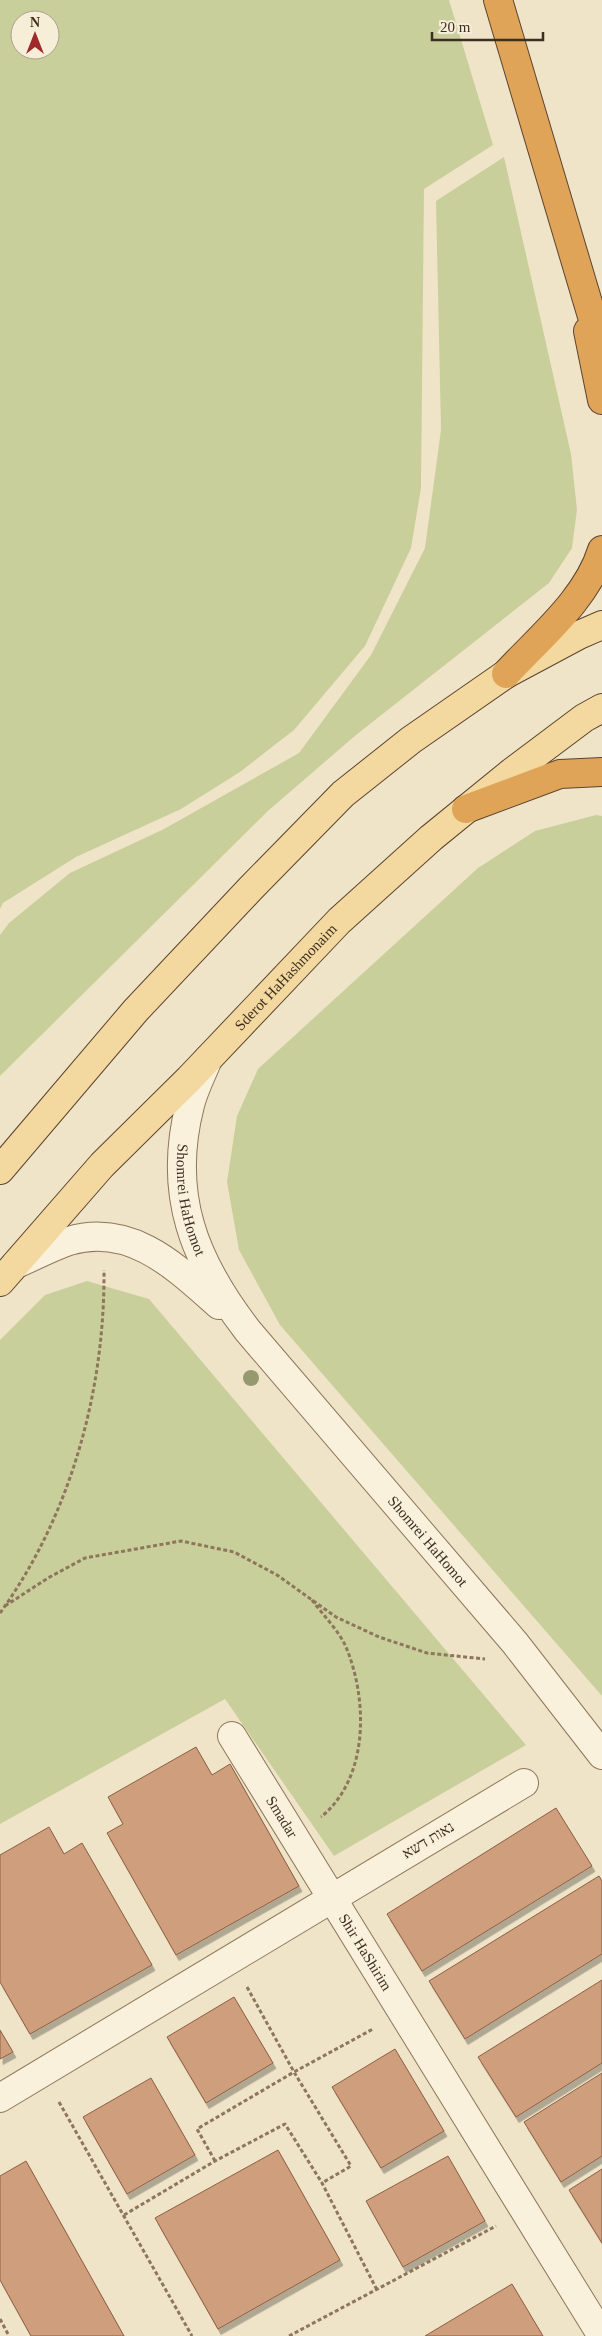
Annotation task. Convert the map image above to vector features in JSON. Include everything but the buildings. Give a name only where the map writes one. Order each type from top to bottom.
[{"type":"highway","points":[[498,0],[602,350]]},
{"type":"highway","points":[[572,254],[602,400]]},
{"type":"highway","points":[[506,674],[574,601],[598,562],[602,550]]},
{"type":"highway","points":[[466,809],[560,774],[602,772]]},
{"type":"main road","points":[[0,1170],[136,1010],[343,794],[411,740],[506,674],[579,635],[602,626]]},
{"type":"main road","name":"Sderot HaHashmonaim","points":[[8,1273],[102,1165],[339,921],[466,809],[584,718],[602,708]]},
{"type":"street","name":"Shomrei HaHomot","points":[[208,1058],[190,1103],[182,1144],[182,1187],[190,1227],[204,1265],[224,1300],[248,1331],[531,1663],[602,1755]]},
{"type":"street","name":"Shomrei HaHomot","points":[[8,1273],[70,1241],[104,1237],[136,1244],[172,1263],[248,1331]]},
{"type":"street","name":"Smadar","points":[[232,1736],[332,1897]]},
{"type":"street","name":"נאות דשא","points":[[332,1897],[524,1783]]},
{"type":"street","name":"Shir HaShirim","points":[[0,2098],[332,1897],[602,2336]]},
{"type":"path","points":[[0,1613],[48,1535],[73,1470],[96,1380],[105,1307],[104,1237]]},
{"type":"path","points":[[5,1606],[48,1578],[84,1558],[181,1541],[234,1552],[277,1575],[336,1617],[379,1636],[427,1653],[531,1663]]},
{"type":"path","points":[[295,1838],[331,1809],[351,1780],[359,1741],[359,1690],[345,1645],[310,1598]]},
{"type":"path","points":[[231,1958],[294,2072],[351,2166],[322,2183]]},
{"type":"path","points":[[216,2161],[197,2129],[294,2072],[403,2012]]},
{"type":"path","points":[[43,2072],[192,2336]]},
{"type":"path","points":[[124,2215],[216,2161],[285,2124],[322,2183],[377,2290]]},
{"type":"path","points":[[289,2336],[525,2211]]},
{"type":"path","points":[[0,2319],[9,2336]]},
{"type":"green space","points":[[0,0],[449,0],[493,145],[424,189],[421,488],[411,548],[365,646],[294,730],[240,772],[181,809],[76,857],[3,903],[0,909]]},
{"type":"green space","points":[[504,157],[571,454],[577,510],[572,548],[549,583],[356,735],[269,810],[0,1076],[0,935],[9,923],[70,873],[164,829],[299,753],[371,655],[425,548],[441,430],[436,201]]},
{"type":"green space","points":[[596,815],[602,816],[602,1696],[280,1325],[239,1250],[227,1182],[237,1116],[258,1069],[478,868],[535,831]]},
{"type":"green space","points":[[87,1281],[149,1299],[526,1745],[334,1856],[225,1699],[0,1824],[0,1340],[45,1295]]}]
